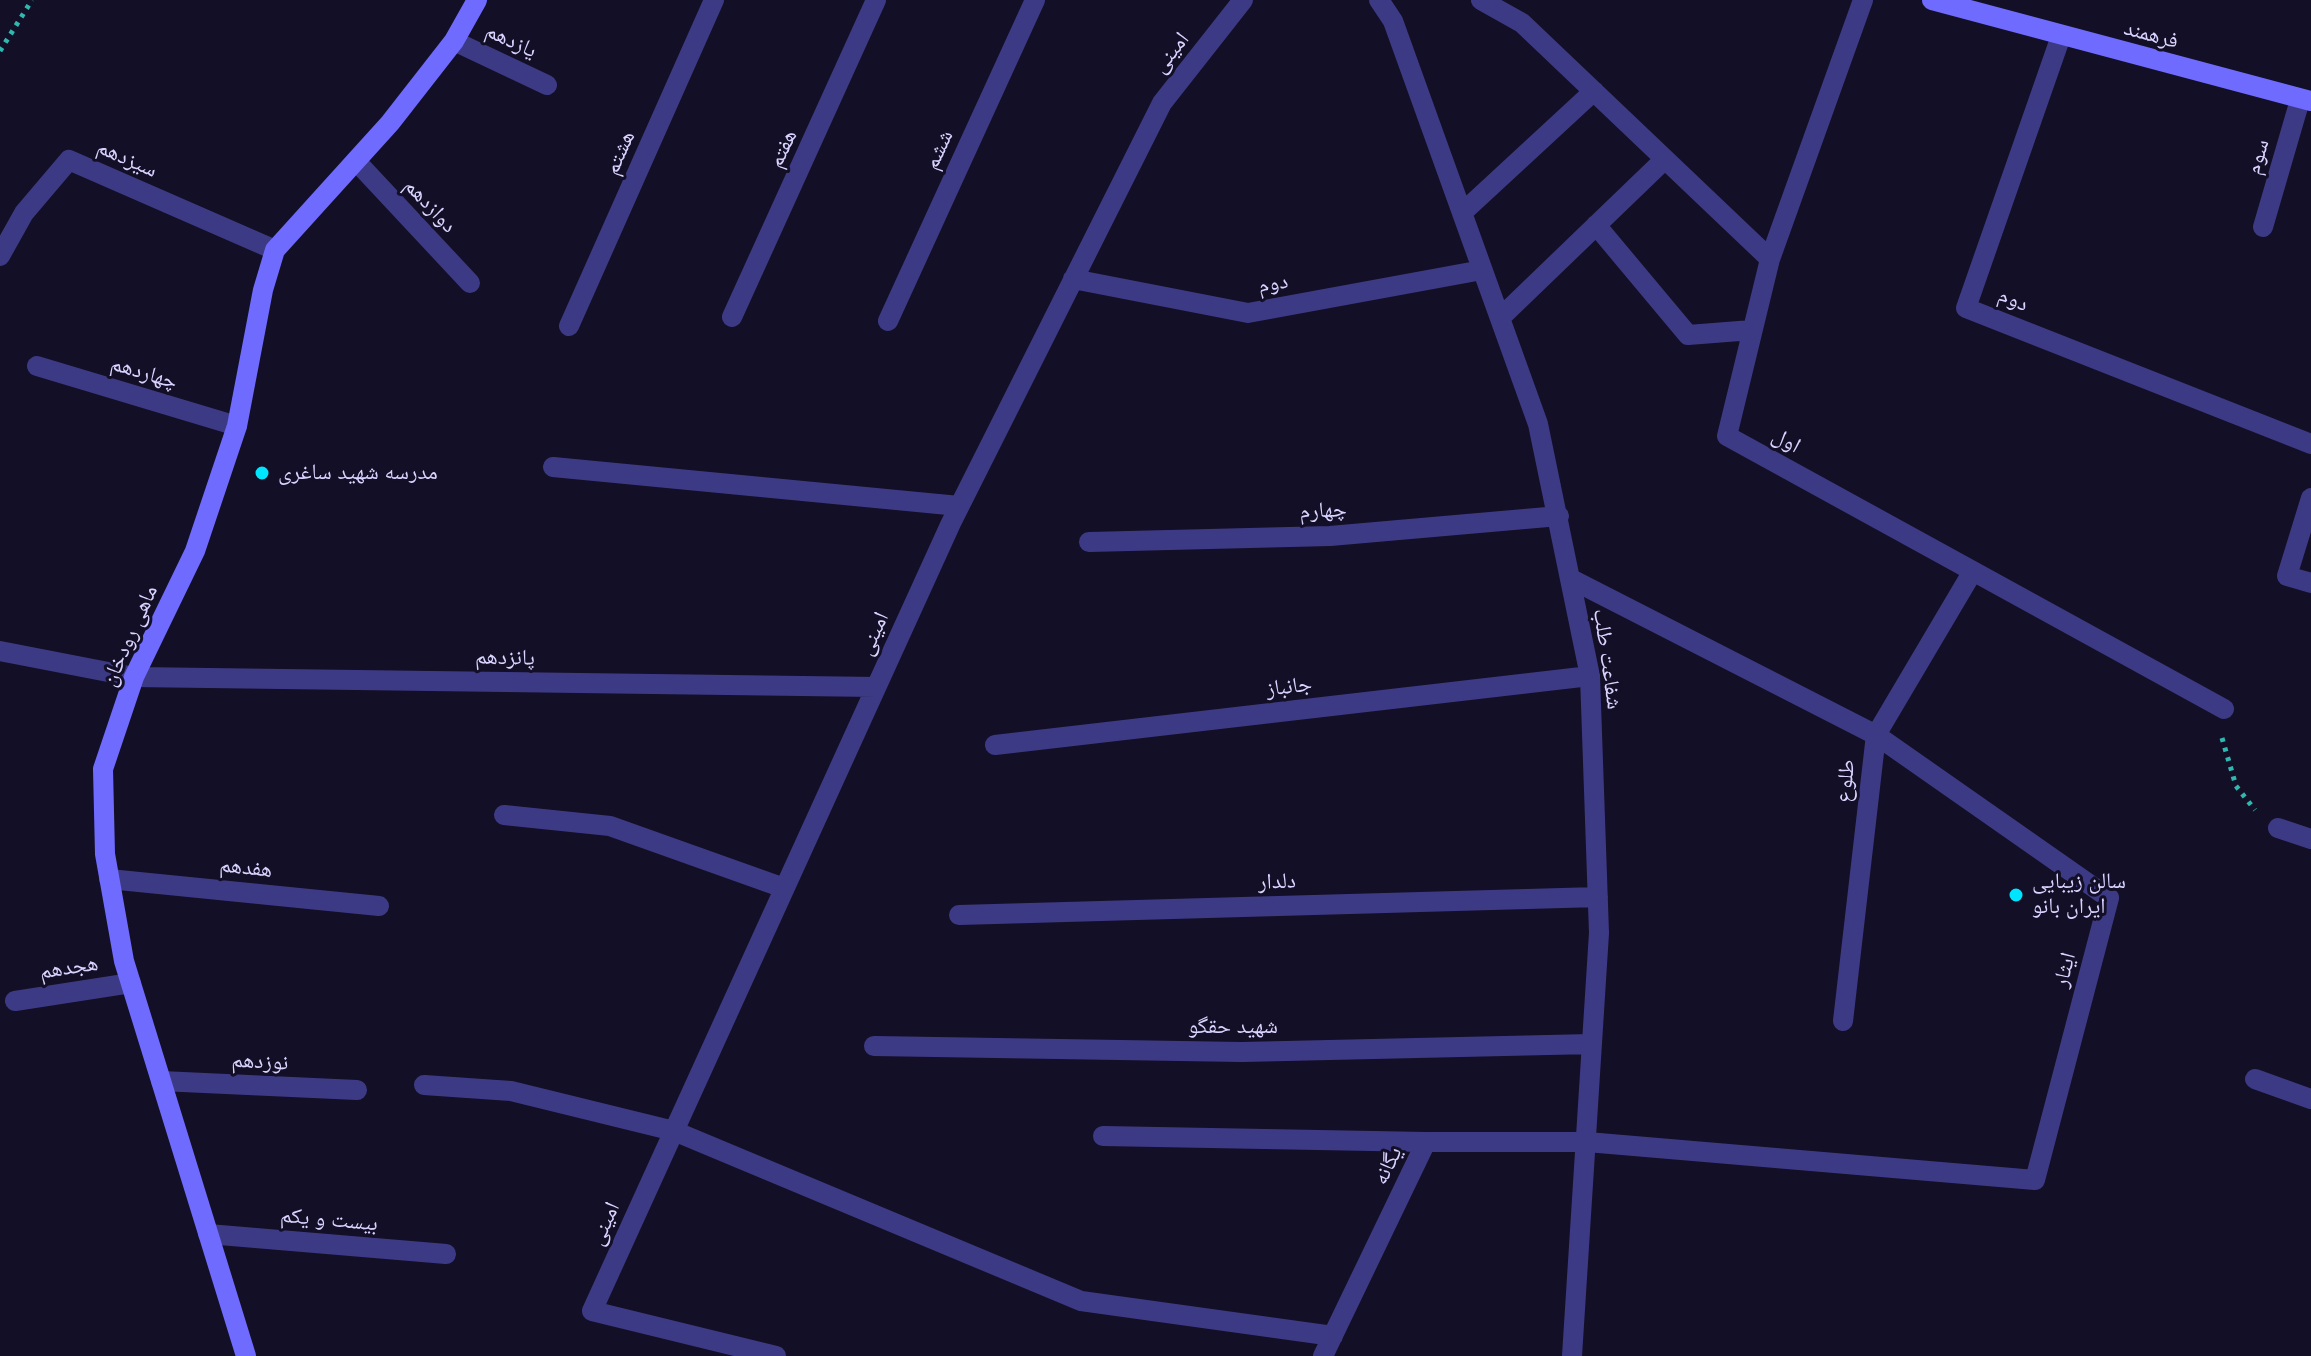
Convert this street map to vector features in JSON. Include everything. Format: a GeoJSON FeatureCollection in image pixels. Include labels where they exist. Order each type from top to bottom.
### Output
{"type":"FeatureCollection","features":[{"type":"Feature","properties":{"kind":"main road","name":"ماهی رودخان"},"geometry":{"type":"LineString","coordinates":[[246,1356],[131,983],[105,854],[103,769],[134,677],[195,551],[237,426],[263,290],[275,250],[356,161],[454,41],[477,0]]}},
{"type":"Feature","properties":{"kind":"main road","name":"فرهمند"},"geometry":{"type":"LineString","coordinates":[[1932,0],[2305,101]]}},
{"type":"Feature","properties":{"kind":"street","name":"هشتم"},"geometry":{"type":"LineString","coordinates":[[569,326],[714,0]]}},
{"type":"Feature","properties":{"kind":"street","name":"هفتم"},"geometry":{"type":"LineString","coordinates":[[732,317],[876,0]]}},
{"type":"Feature","properties":{"kind":"street","name":"ششم"},"geometry":{"type":"LineString","coordinates":[[888,321],[1035,0]]}},
{"type":"Feature","properties":{"kind":"street","name":"امینی"},"geometry":{"type":"LineString","coordinates":[[776,1356],[592,1311],[959,506],[1162,103],[1243,0]]}},
{"type":"Feature","properties":{"kind":"street","name":"شفاعت طلب"},"geometry":{"type":"LineString","coordinates":[[1379,0],[1393,21],[1538,424],[1590,676],[1599,933],[1572,1356]]}},
{"type":"Feature","properties":{"kind":"street"},"geometry":{"type":"LineString","coordinates":[[1481,0],[1522,23],[1770,259]]}},
{"type":"Feature","properties":{"kind":"street","name":"اول"},"geometry":{"type":"LineString","coordinates":[[1863,0],[1770,259],[1727,436],[2224,709]]}},
{"type":"Feature","properties":{"kind":"street","name":"دوم"},"geometry":{"type":"LineString","coordinates":[[2061,36],[1966,308],[2311,444]]}},
{"type":"Feature","properties":{"kind":"street","name":"یازدهم"},"geometry":{"type":"LineString","coordinates":[[454,41],[547,85]]}},
{"type":"Feature","properties":{"kind":"street"},"geometry":{"type":"LineString","coordinates":[[1462,213],[1594,91]]}},
{"type":"Feature","properties":{"kind":"street","name":"سوم"},"geometry":{"type":"LineString","coordinates":[[2263,227],[2305,101]]}},
{"type":"Feature","properties":{"kind":"street"},"geometry":{"type":"LineString","coordinates":[[1500,318],[1665,159]]}},
{"type":"Feature","properties":{"kind":"street","name":"سیزدهم"},"geometry":{"type":"LineString","coordinates":[[0,256],[24,213],[69,160],[275,250]]}},
{"type":"Feature","properties":{"kind":"street","name":"دوازدهم"},"geometry":{"type":"LineString","coordinates":[[356,161],[470,283]]}},
{"type":"Feature","properties":{"kind":"street"},"geometry":{"type":"LineString","coordinates":[[1596,225],[1688,335],[1752,330]]}},
{"type":"Feature","properties":{"kind":"street","name":"دوم"},"geometry":{"type":"LineString","coordinates":[[1073,279],[1248,313],[1482,270]]}},
{"type":"Feature","properties":{"kind":"street","name":"چهاردهم"},"geometry":{"type":"LineString","coordinates":[[37,366],[237,426]]}},
{"type":"Feature","properties":{"kind":"street"},"geometry":{"type":"LineString","coordinates":[[553,467],[959,506]]}},
{"type":"Feature","properties":{"kind":"street"},"geometry":{"type":"LineString","coordinates":[[2311,498],[2287,576],[2311,583]]}},
{"type":"Feature","properties":{"kind":"street","name":"چهارم"},"geometry":{"type":"LineString","coordinates":[[1089,542],[1330,536],[1559,516]]}},
{"type":"Feature","properties":{"kind":"street","name":"طلوع"},"geometry":{"type":"LineString","coordinates":[[1843,1021],[1876,735],[1973,571]]}},
{"type":"Feature","properties":{"kind":"street","name":"ایثار"},"geometry":{"type":"LineString","coordinates":[[1571,579],[1876,735],[2109,898],[2035,1180],[1587,1142]]}},
{"type":"Feature","properties":{"kind":"street","name":"پانزدهم"},"geometry":{"type":"LineString","coordinates":[[0,651],[134,677],[876,687]]}},
{"type":"Feature","properties":{"kind":"street","name":"جانباز"},"geometry":{"type":"LineString","coordinates":[[995,745],[1590,676]]}},
{"type":"Feature","properties":{"kind":"street"},"geometry":{"type":"LineString","coordinates":[[504,815],[610,826],[784,888]]}},
{"type":"Feature","properties":{"kind":"street"},"geometry":{"type":"LineString","coordinates":[[2278,828],[2311,839]]}},
{"type":"Feature","properties":{"kind":"street","name":"هفدهم"},"geometry":{"type":"LineString","coordinates":[[109,879],[379,906]]}},
{"type":"Feature","properties":{"kind":"street","name":"دلدار"},"geometry":{"type":"LineString","coordinates":[[959,915],[1598,897]]}},
{"type":"Feature","properties":{"kind":"street","name":"هجدهم"},"geometry":{"type":"LineString","coordinates":[[15,1001],[131,983]]}},
{"type":"Feature","properties":{"kind":"street","name":"شهید حقگو"},"geometry":{"type":"LineString","coordinates":[[874,1046],[1242,1052],[1592,1044]]}},
{"type":"Feature","properties":{"kind":"street"},"geometry":{"type":"LineString","coordinates":[[2255,1079],[2311,1099]]}},
{"type":"Feature","properties":{"kind":"street","name":"نوزدهم"},"geometry":{"type":"LineString","coordinates":[[161,1081],[357,1090]]}},
{"type":"Feature","properties":{"kind":"street"},"geometry":{"type":"LineString","coordinates":[[424,1085],[511,1091],[674,1131],[1081,1301],[1333,1336]]}},
{"type":"Feature","properties":{"kind":"street"},"geometry":{"type":"LineString","coordinates":[[1103,1136],[1426,1142]]}},
{"type":"Feature","properties":{"kind":"street","name":"یگانه"},"geometry":{"type":"LineString","coordinates":[[1323,1356],[1426,1142],[1587,1142]]}},
{"type":"Feature","properties":{"kind":"street","name":"بیست و یکم"},"geometry":{"type":"LineString","coordinates":[[208,1234],[446,1254]]}},
{"type":"Feature","properties":{"kind":"path"},"geometry":{"type":"LineString","coordinates":[[0,51],[32,0]]}},
{"type":"Feature","properties":{"kind":"path"},"geometry":{"type":"LineString","coordinates":[[2224,709],[2223,749],[2236,786],[2262,817],[2278,828]]}},
{"type":"Feature","properties":{"kind":"place","name":"مدرسه شهید ساغری"},"geometry":{"type":"Point","coordinates":[262,473]}},
{"type":"Feature","properties":{"kind":"place","name":"سالن زیبایی ایران بانو"},"geometry":{"type":"Point","coordinates":[2016,895]}}]}
